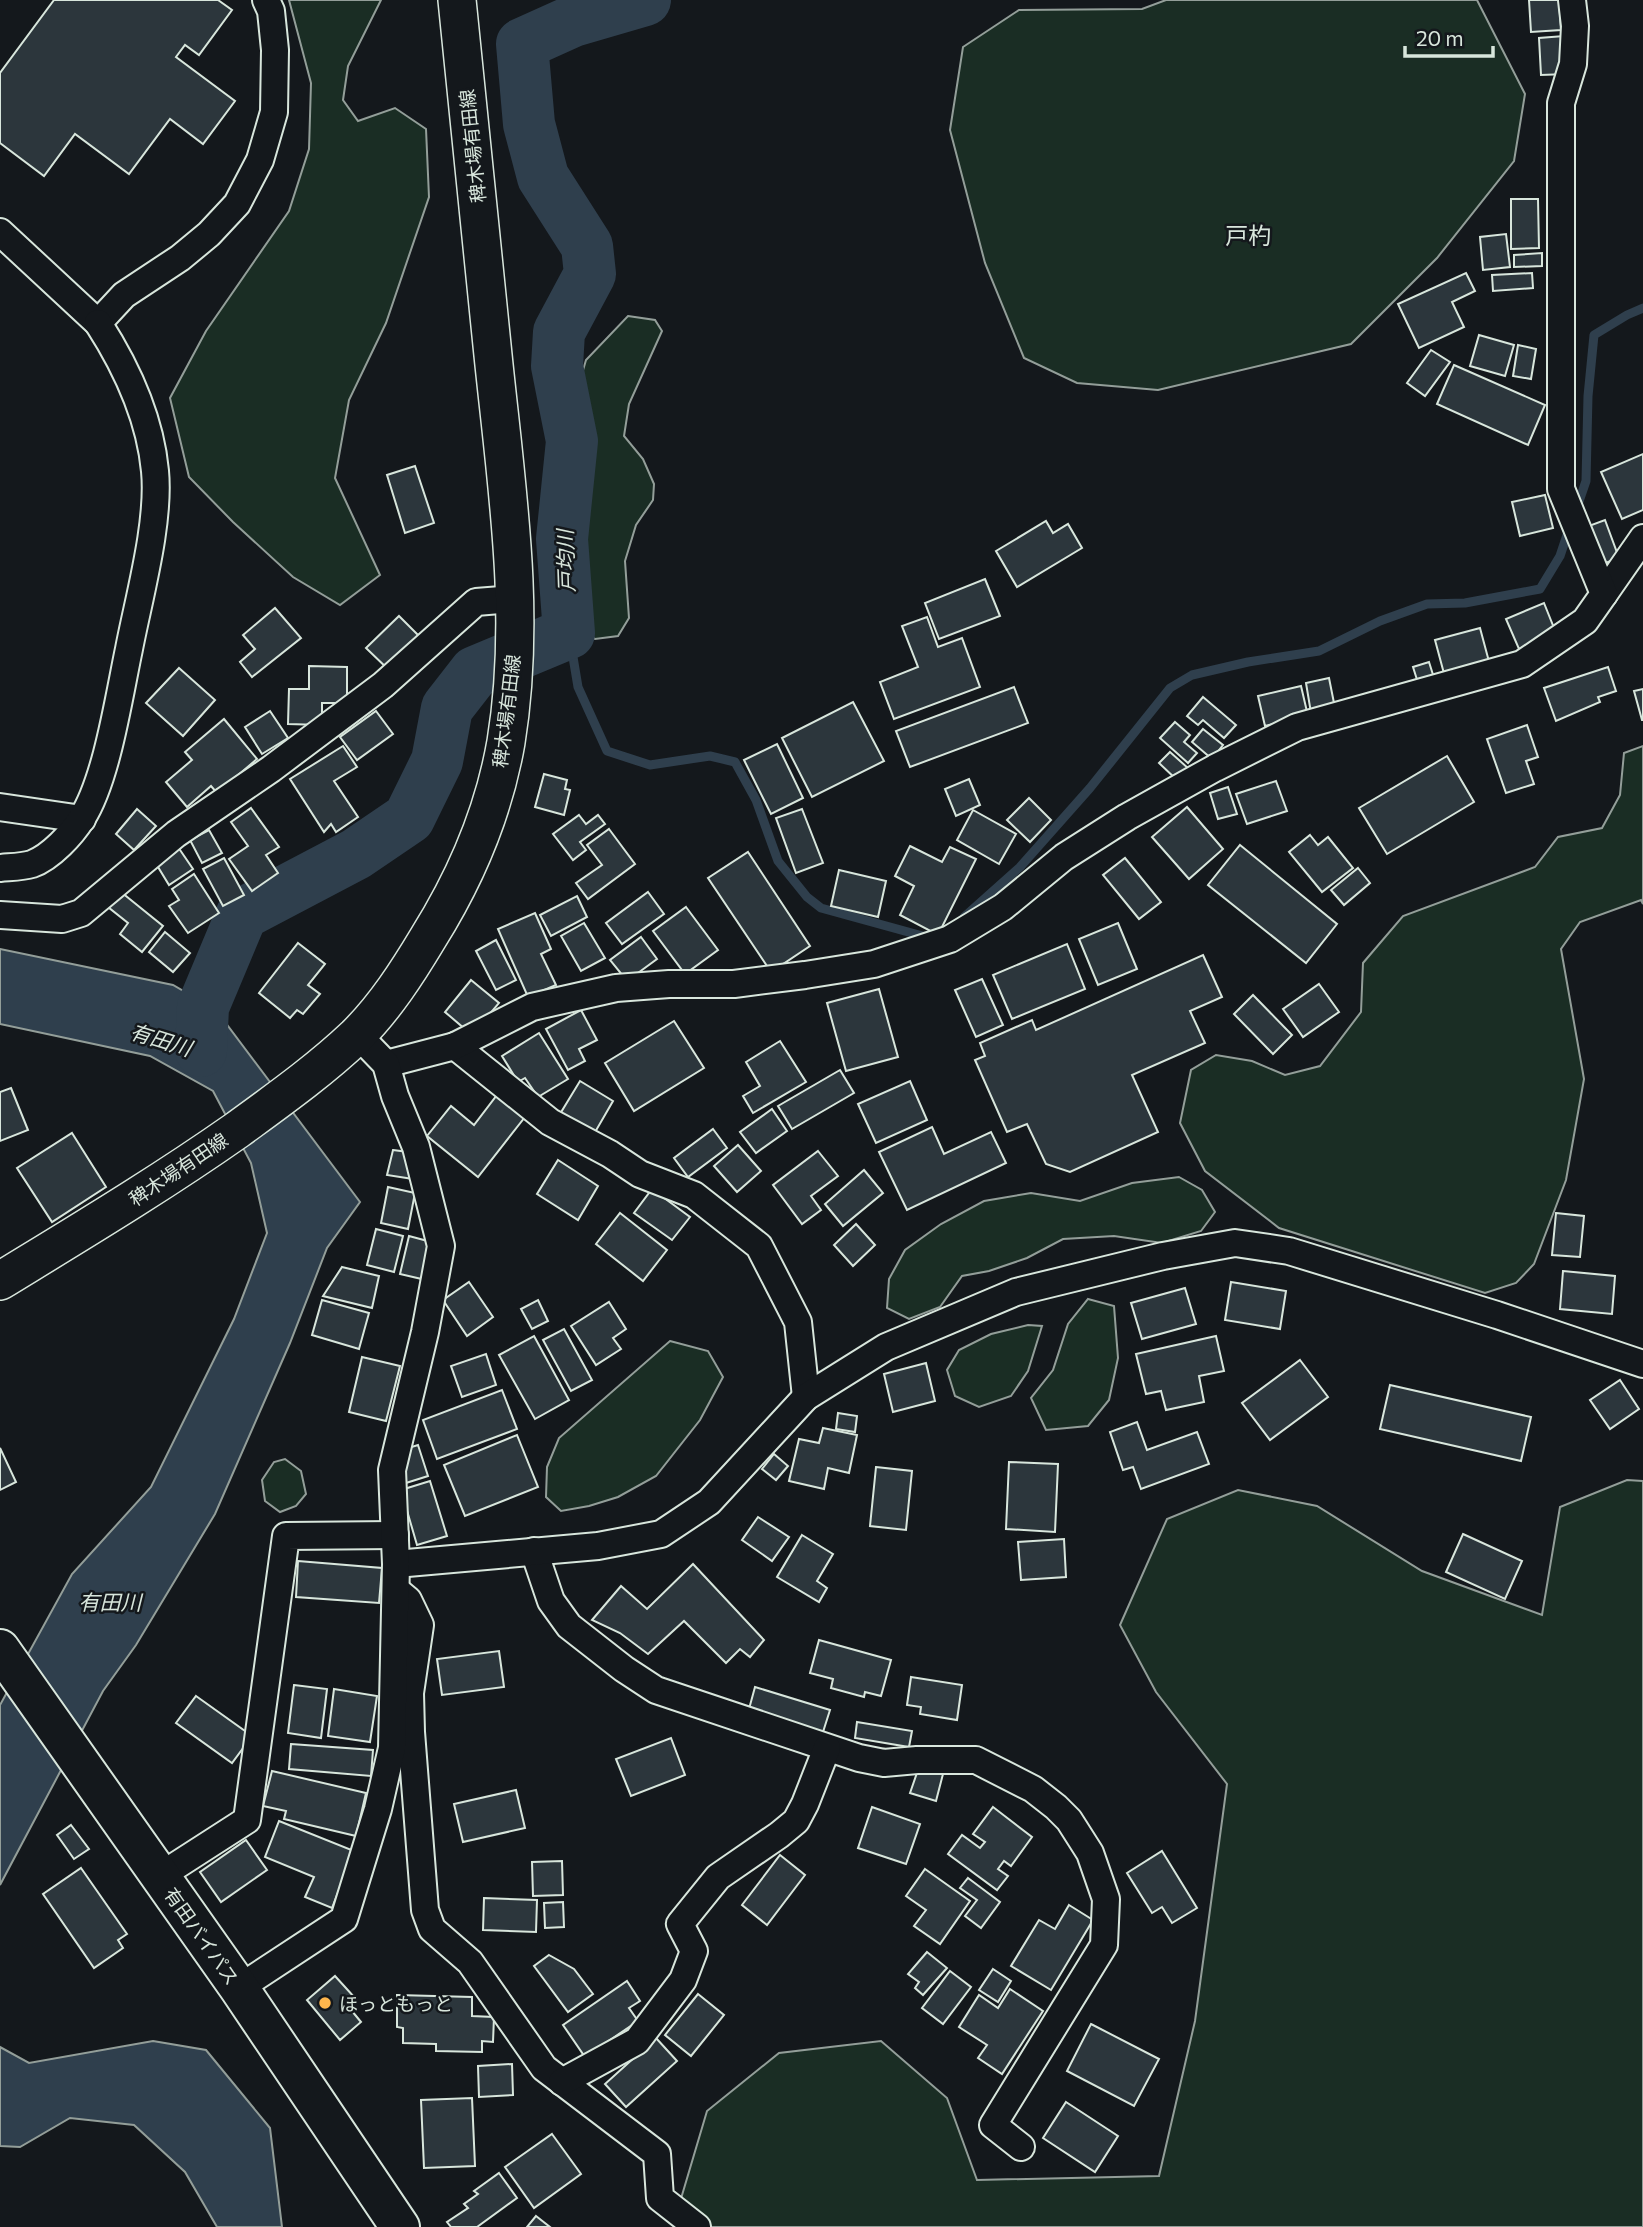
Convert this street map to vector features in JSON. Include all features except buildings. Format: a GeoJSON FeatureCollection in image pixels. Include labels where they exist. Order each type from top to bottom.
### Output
{"type":"FeatureCollection","features":[{"type":"Feature","properties":{"kind":"highway","name":"有田バイパス"},"geometry":{"type":"LineString","coordinates":[[2,1653],[239,1988],[400,2227]]}},
{"type":"Feature","properties":{"kind":"main road","name":"稗木場有田線"},"geometry":{"type":"LineString","coordinates":[[0,1281],[165,1181],[299,1086],[357,1034],[388,999],[421,950],[449,904],[475,848],[492,798],[506,741],[515,610],[503,452],[457,0]]}},
{"type":"Feature","properties":{"kind":"street"},"geometry":{"type":"LineString","coordinates":[[98,323],[124,295],[180,258],[209,234],[237,204],[260,160],[274,112],[275,50],[271,11],[266,0]]}},
{"type":"Feature","properties":{"kind":"street"},"geometry":{"type":"LineString","coordinates":[[1572,0],[1575,26],[1573,64],[1561,103],[1561,489],[1604,594]]}},
{"type":"Feature","properties":{"kind":"street"},"geometry":{"type":"LineString","coordinates":[[0,232],[98,323],[134,386],[155,470],[155,512],[116,709],[92,801],[67,837],[33,864],[0,868]]}},
{"type":"Feature","properties":{"kind":"street"},"geometry":{"type":"LineString","coordinates":[[386,1064],[455,1046],[532,1007],[616,988],[669,984],[734,985],[851,968],[874,964],[950,939],[1003,907],[1064,857],[1117,823],[1215,768],[1297,727],[1522,664],[1585,621],[1643,538]]}},
{"type":"Feature","properties":{"kind":"street"},"geometry":{"type":"LineString","coordinates":[[0,915],[62,919],[81,913],[176,834],[271,769],[383,685],[476,602],[515,610]]}},
{"type":"Feature","properties":{"kind":"street"},"geometry":{"type":"LineString","coordinates":[[0,807],[82,819]]}},
{"type":"Feature","properties":{"kind":"street"},"geometry":{"type":"LineString","coordinates":[[239,1988],[344,1919],[378,1809],[392,1748],[396,1563],[392,1470],[425,1332],[441,1246],[416,1147],[395,1096],[386,1064],[357,1034]]}},
{"type":"Feature","properties":{"kind":"street"},"geometry":{"type":"LineString","coordinates":[[455,1046],[550,1122],[610,1154],[640,1174],[694,1195],[759,1245],[798,1322],[806,1397]]}},
{"type":"Feature","properties":{"kind":"street"},"geometry":{"type":"LineString","coordinates":[[396,1563],[598,1546],[661,1534],[709,1502],[806,1397],[886,1347],[1016,1292],[1163,1256],[1235,1243],[1289,1251],[1497,1315],[1643,1364]]}},
{"type":"Feature","properties":{"kind":"street"},"geometry":{"type":"LineString","coordinates":[[160,1876],[247,1820],[286,1536],[395,1535]]}},
{"type":"Feature","properties":{"kind":"street"},"geometry":{"type":"LineString","coordinates":[[534,1551],[551,1601],[569,1626],[656,1690],[827,1748],[884,1763],[976,1760],[1033,1789],[1069,1821],[1090,1853],[1106,1899],[1104,1945],[993,2125],[1021,2147]]}},
{"type":"Feature","properties":{"kind":"street"},"geometry":{"type":"LineString","coordinates":[[396,1590],[408,1600],[420,1625],[410,1693],[411,1731],[425,1910],[432,1929],[470,1962],[544,2068],[657,2154],[660,2198],[697,2227]]}},
{"type":"Feature","properties":{"kind":"street"},"geometry":{"type":"LineString","coordinates":[[562,2082],[637,2041],[683,1980],[694,1951],[680,1924],[718,1877],[796,1821],[827,1748]]}},
{"type":"Feature","properties":{"kind":"green space"},"geometry":{"type":"Polygon","coordinates":[[[289,0],[381,0],[348,66],[343,100],[358,121],[395,108],[426,129],[429,197],[386,323],[349,400],[335,478],[380,575],[340,605],[293,577],[189,477],[170,398],[206,331],[289,211],[309,149],[311,83],[289,0]]]}},
{"type":"Feature","properties":{"kind":"green space"},"geometry":{"type":"Polygon","coordinates":[[[1166,0],[1477,0],[1525,94],[1514,161],[1437,258],[1351,344],[1158,390],[1077,383],[1024,358],[985,263],[950,130],[963,47],[1019,10],[1142,9],[1166,0]]]}},
{"type":"Feature","properties":{"kind":"green space"},"geometry":{"type":"Polygon","coordinates":[[[628,316],[655,320],[662,331],[629,404],[624,436],[643,459],[654,484],[653,500],[636,525],[625,561],[629,618],[618,636],[595,639],[578,627],[574,601],[588,430],[577,391],[586,360],[628,316]]]}},
{"type":"Feature","properties":{"kind":"green space"},"geometry":{"type":"Polygon","coordinates":[[[1643,746],[1643,904],[1641,900],[1580,922],[1561,949],[1584,1079],[1566,1180],[1534,1264],[1516,1283],[1485,1293],[1279,1228],[1205,1171],[1180,1123],[1191,1070],[1216,1055],[1252,1061],[1285,1075],[1320,1066],[1361,1012],[1363,963],[1403,916],[1535,867],[1558,837],[1602,828],[1620,795],[1624,753],[1643,746]]]}},
{"type":"Feature","properties":{"kind":"green space"},"geometry":{"type":"Polygon","coordinates":[[[1179,1177],[1202,1190],[1215,1212],[1201,1231],[1162,1243],[1114,1236],[1063,1239],[1027,1258],[989,1271],[962,1276],[940,1307],[909,1319],[887,1308],[889,1279],[905,1250],[941,1224],[984,1201],[1031,1193],[1080,1201],[1132,1183],[1179,1177]]]}},
{"type":"Feature","properties":{"kind":"green space"},"geometry":{"type":"Polygon","coordinates":[[[1088,1299],[1114,1306],[1118,1358],[1109,1400],[1088,1426],[1046,1430],[1031,1398],[1053,1370],[1068,1324],[1088,1299]]]}},
{"type":"Feature","properties":{"kind":"green space"},"geometry":{"type":"Polygon","coordinates":[[[1028,1325],[1042,1326],[1028,1371],[1011,1396],[979,1407],[955,1396],[947,1370],[959,1350],[991,1334],[1028,1325]]]}},
{"type":"Feature","properties":{"kind":"green space"},"geometry":{"type":"Polygon","coordinates":[[[670,1341],[708,1351],[723,1377],[700,1420],[656,1476],[618,1497],[561,1511],[546,1497],[547,1467],[559,1438],[670,1341]]]}},
{"type":"Feature","properties":{"kind":"green space"},"geometry":{"type":"Polygon","coordinates":[[[285,1459],[301,1471],[306,1494],[296,1506],[280,1512],[265,1501],[262,1480],[274,1462],[285,1459]]]}},
{"type":"Feature","properties":{"kind":"green space"},"geometry":{"type":"Polygon","coordinates":[[[1627,1480],[1643,1481],[1643,2227],[687,2227],[680,2202],[707,2111],[779,2053],[881,2041],[947,2098],[977,2180],[1159,2176],[1195,2021],[1227,1784],[1156,1692],[1120,1625],[1167,1519],[1238,1490],[1317,1506],[1422,1571],[1542,1615],[1560,1507],[1627,1480]]]}},
{"type":"Feature","properties":{"kind":"water","name":"有田川"},"geometry":{"type":"Polygon","coordinates":[[[0,949],[173,985],[216,1010],[360,1202],[327,1248],[290,1343],[215,1514],[136,1645],[103,1691],[0,1885],[0,1705],[72,1574],[151,1487],[234,1319],[267,1233],[251,1163],[213,1091],[150,1056],[0,1024],[0,949]]]}},
{"type":"Feature","properties":{"kind":"water"},"geometry":{"type":"Polygon","coordinates":[[[153,2041],[206,2050],[270,2128],[282,2227],[217,2227],[185,2172],[134,2125],[70,2118],[20,2147],[0,2146],[0,2047],[29,2063],[153,2041]]]}},
{"type":"Feature","properties":{"kind":"waterway","name":"戸均川"},"geometry":{"type":"LineString","coordinates":[[201,1051],[203,1007],[242,914],[356,854],[409,818],[437,761],[447,708],[475,672],[569,633],[562,539],[572,441],[557,366],[559,332],[590,274],[587,246],[543,177],[529,124],[522,44],[573,21],[645,0]]}},
{"type":"Feature","properties":{"kind":"waterway"},"geometry":{"type":"LineString","coordinates":[[1576,510],[1586,481],[1588,396],[1594,335],[1643,308]]}},
{"type":"Feature","properties":{"kind":"waterway"},"geometry":{"type":"LineString","coordinates":[[964,917],[1020,867],[1090,788],[1170,688],[1192,675],[1248,662],[1319,651],[1380,621],[1427,604],[1465,603],[1540,589],[1560,556],[1570,526]]}},
{"type":"Feature","properties":{"kind":"waterway"},"geometry":{"type":"LineString","coordinates":[[569,633],[578,687],[607,751],[650,765],[710,756],[735,762],[756,800],[778,861],[807,897],[821,908],[930,938]]}},
{"type":"Feature","properties":{"kind":"place","name":"ほっともっと"},"geometry":{"type":"Point","coordinates":[325,2003]}},
{"type":"Feature","properties":{"kind":"district","name":"戸杓"},"geometry":{"type":"Point","coordinates":[1248,235]}}]}
